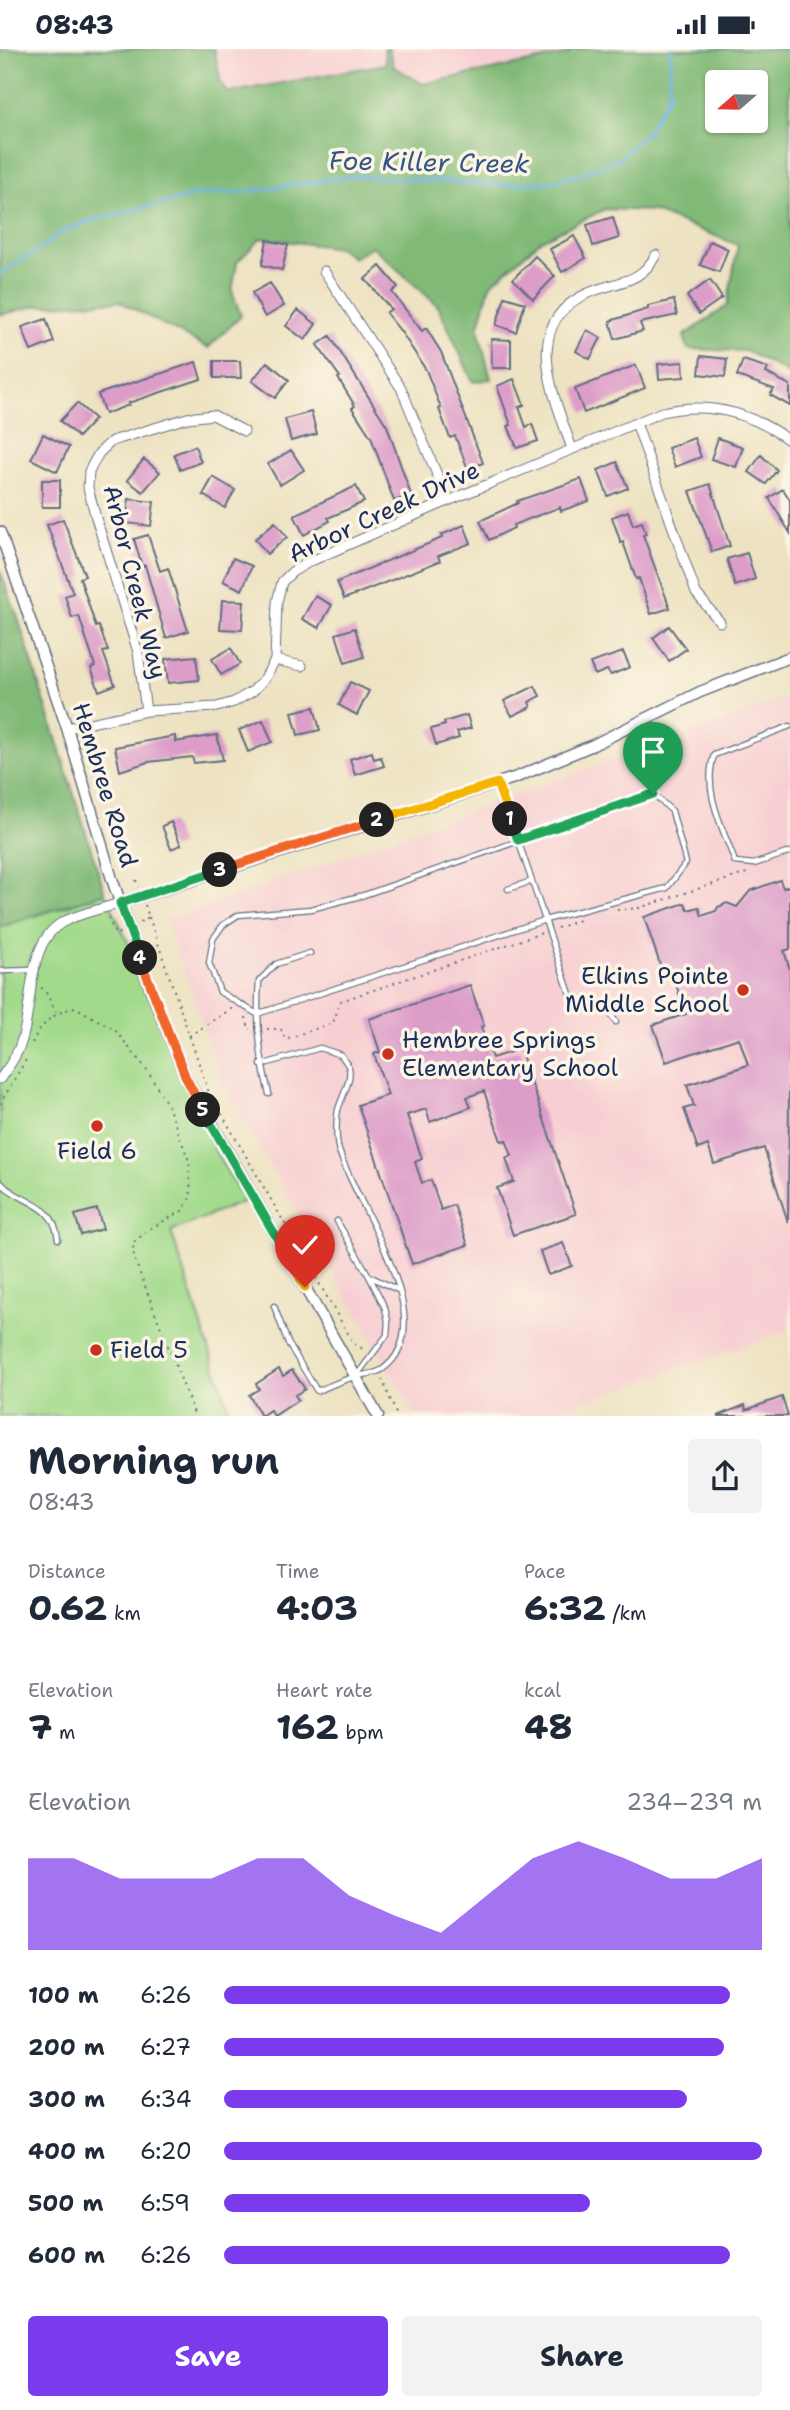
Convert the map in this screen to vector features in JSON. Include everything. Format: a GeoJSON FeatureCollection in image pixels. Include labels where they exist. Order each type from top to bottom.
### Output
{"type":"FeatureCollection","features":[{"type":"Feature","properties":{"kind":"street"},"geometry":{"type":"LineString","coordinates":[[572,449],[550,381],[546,357],[549,335],[560,315],[577,299],[595,290],[636,278],[647,270],[656,255]]}},
{"type":"Feature","properties":{"kind":"street"},"geometry":{"type":"LineString","coordinates":[[324,271],[401,388],[448,501]]}},
{"type":"Feature","properties":{"kind":"street","name":"Arbor Creek Drive"},"geometry":{"type":"LineString","coordinates":[[275,660],[277,602],[282,582],[292,572],[448,501],[662,412],[683,407],[709,407],[740,414],[770,426],[790,441]]}},
{"type":"Feature","properties":{"kind":"street","name":"Arbor Creek Way"},"geometry":{"type":"LineString","coordinates":[[146,711],[138,652],[96,518],[88,488],[89,471],[99,453],[112,441],[187,418],[213,415],[244,431]]}},
{"type":"Feature","properties":{"kind":"street"},"geometry":{"type":"LineString","coordinates":[[636,423],[696,593],[720,622]]}},
{"type":"Feature","properties":{"kind":"street","name":"Hembree Road"},"geometry":{"type":"LineString","coordinates":[[0,532],[67,728],[120,903],[186,1078],[378,1416]]}},
{"type":"Feature","properties":{"kind":"street"},"geometry":{"type":"LineString","coordinates":[[0,1079],[19,1050],[34,970],[43,942],[52,930],[65,921],[497,783],[593,745],[700,692],[790,657]]}},
{"type":"Feature","properties":{"kind":"street"},"geometry":{"type":"LineString","coordinates":[[67,728],[146,711],[217,707],[234,702],[253,691],[265,678],[275,660],[302,667]]}},
{"type":"Feature","properties":{"kind":"lane"},"geometry":{"type":"LineString","coordinates":[[790,727],[714,755],[709,768],[712,799],[735,862],[754,864],[790,852]]}},
{"type":"Feature","properties":{"kind":"lane"},"geometry":{"type":"LineString","coordinates":[[497,783],[573,1003],[604,1005],[616,1022]]}},
{"type":"Feature","properties":{"kind":"lane"},"geometry":{"type":"LineString","coordinates":[[653,794],[671,811],[687,863],[667,888],[545,920],[257,1014],[220,992],[209,963],[213,939],[223,925],[238,915],[311,909],[364,895],[518,840],[653,794]]}},
{"type":"Feature","properties":{"kind":"lane"},"geometry":{"type":"LineString","coordinates":[[508,889],[532,881]]}},
{"type":"Feature","properties":{"kind":"lane"},"geometry":{"type":"LineString","coordinates":[[269,1094],[261,1065],[258,1029],[260,981],[276,964],[310,953]]}},
{"type":"Feature","properties":{"kind":"lane"},"geometry":{"type":"LineString","coordinates":[[0,971],[34,970]]}},
{"type":"Feature","properties":{"kind":"lane"},"geometry":{"type":"LineString","coordinates":[[261,1065],[320,1048],[341,1055],[349,1068],[348,1080],[337,1113],[337,1144],[349,1179],[377,1232],[399,1291],[405,1316],[405,1333],[397,1355],[378,1372],[357,1376],[317,1391],[288,1343],[274,1306]]}},
{"type":"Feature","properties":{"kind":"lane"},"geometry":{"type":"LineString","coordinates":[[0,1182],[9,1192],[34,1203],[48,1214],[57,1225],[58,1239]]}},
{"type":"Feature","properties":{"kind":"lane"},"geometry":{"type":"LineString","coordinates":[[337,1221],[369,1276],[385,1308],[388,1321],[387,1335],[357,1376]]}},
{"type":"Feature","properties":{"kind":"lane"},"geometry":{"type":"LineString","coordinates":[[369,1276],[399,1291]]}},
{"type":"Feature","properties":{"kind":"path"},"geometry":{"type":"LineString","coordinates":[[607,911],[639,908],[751,872]]}},
{"type":"Feature","properties":{"kind":"path"},"geometry":{"type":"LineString","coordinates":[[149,917],[208,1090],[354,1345],[363,1347],[369,1357]]}},
{"type":"Feature","properties":{"kind":"path"},"geometry":{"type":"LineString","coordinates":[[246,1015],[249,1029],[281,1030],[285,1039],[333,1023],[341,1001],[584,919]]}},
{"type":"Feature","properties":{"kind":"path"},"geometry":{"type":"LineString","coordinates":[[32,986],[44,989],[56,1013]]}},
{"type":"Feature","properties":{"kind":"path"},"geometry":{"type":"LineString","coordinates":[[33,1041],[40,1028],[56,1013],[75,1007],[115,1030],[147,1070],[168,1105],[189,1161],[191,1197],[182,1211],[151,1228],[133,1243],[134,1258],[195,1416]]}},
{"type":"Feature","properties":{"kind":"path"},"geometry":{"type":"LineString","coordinates":[[188,1036],[231,1009],[238,1012]]}},
{"type":"Feature","properties":{"kind":"path"},"geometry":{"type":"LineString","coordinates":[[0,1104],[28,1054]]}},
{"type":"Feature","properties":{"kind":"path"},"geometry":{"type":"LineString","coordinates":[[378,1372],[397,1416]]}},
{"type":"Feature","properties":{"kind":"shaded area"},"geometry":{"type":"Polygon","coordinates":[[[196,49],[592,49],[597,73],[211,118],[196,49]]]}},
{"type":"Feature","properties":{"kind":"shaded area"},"geometry":{"type":"Polygon","coordinates":[[[790,696],[790,1330],[542,1416],[416,1416],[224,1087],[166,920],[790,696]]]}},
{"type":"Feature","properties":{"kind":"green space"},"geometry":{"type":"Polygon","coordinates":[[[0,49],[214,49],[221,83],[227,93],[386,64],[384,49],[389,49],[393,66],[423,84],[569,54],[568,49],[790,49],[790,374],[746,351],[688,349],[684,336],[727,306],[738,245],[652,211],[605,209],[541,240],[490,285],[478,329],[491,379],[473,382],[438,306],[372,246],[353,258],[340,248],[261,238],[237,262],[232,291],[241,316],[208,348],[119,301],[35,306],[0,315],[0,215],[3,213],[0,204],[0,49]]]}},
{"type":"Feature","properties":{"kind":"green space"},"geometry":{"type":"Polygon","coordinates":[[[0,571],[18,618],[105,893],[0,927],[0,571]]]}},
{"type":"Feature","properties":{"kind":"green space"},"geometry":{"type":"Polygon","coordinates":[[[105,893],[178,1050],[215,1151],[245,1201],[171,1231],[231,1416],[0,1416],[0,927],[105,893]]]}},
{"type":"Feature","properties":{"kind":"building"},"geometry":{"type":"Polygon","coordinates":[[[613,217],[619,238],[593,246],[587,225],[613,217]]]}},
{"type":"Feature","properties":{"kind":"building"},"geometry":{"type":"Polygon","coordinates":[[[574,236],[586,258],[562,272],[550,249],[574,236]]]}},
{"type":"Feature","properties":{"kind":"building"},"geometry":{"type":"Polygon","coordinates":[[[267,240],[288,245],[282,270],[262,265],[267,240]]]}},
{"type":"Feature","properties":{"kind":"building"},"geometry":{"type":"Polygon","coordinates":[[[710,241],[728,249],[719,272],[700,265],[710,241]]]}},
{"type":"Feature","properties":{"kind":"building"},"geometry":{"type":"Polygon","coordinates":[[[535,256],[555,276],[533,299],[513,279],[535,256]]]}},
{"type":"Feature","properties":{"kind":"building"},"geometry":{"type":"Polygon","coordinates":[[[380,266],[398,287],[392,292],[422,331],[426,328],[441,352],[483,463],[468,469],[455,436],[450,438],[426,370],[386,313],[391,309],[365,279],[380,266]]]}},
{"type":"Feature","properties":{"kind":"building"},"geometry":{"type":"Polygon","coordinates":[[[710,280],[722,298],[699,314],[687,296],[710,280]]]}},
{"type":"Feature","properties":{"kind":"building"},"geometry":{"type":"Polygon","coordinates":[[[270,283],[284,306],[265,317],[252,293],[270,283]]]}},
{"type":"Feature","properties":{"kind":"building"},"geometry":{"type":"Polygon","coordinates":[[[505,297],[525,303],[516,332],[496,325],[505,297]]]}},
{"type":"Feature","properties":{"kind":"building"},"geometry":{"type":"Polygon","coordinates":[[[674,300],[677,315],[640,323],[643,331],[615,339],[610,321],[648,309],[648,306],[674,300]]]}},
{"type":"Feature","properties":{"kind":"building"},"geometry":{"type":"Polygon","coordinates":[[[298,310],[316,324],[305,340],[286,326],[298,310]]]}},
{"type":"Feature","properties":{"kind":"building"},"geometry":{"type":"Polygon","coordinates":[[[46,319],[54,342],[31,351],[22,327],[46,319]]]}},
{"type":"Feature","properties":{"kind":"building"},"geometry":{"type":"Polygon","coordinates":[[[587,330],[601,338],[590,359],[576,351],[587,330]]]}},
{"type":"Feature","properties":{"kind":"building"},"geometry":{"type":"Polygon","coordinates":[[[330,336],[387,426],[411,495],[394,501],[371,437],[352,408],[355,406],[338,378],[340,377],[317,345],[330,336]]]}},
{"type":"Feature","properties":{"kind":"building"},"geometry":{"type":"Polygon","coordinates":[[[491,339],[511,340],[511,368],[492,368],[491,339]]]}},
{"type":"Feature","properties":{"kind":"building"},"geometry":{"type":"Polygon","coordinates":[[[701,356],[727,359],[725,377],[699,374],[701,356]]]}},
{"type":"Feature","properties":{"kind":"building"},"geometry":{"type":"Polygon","coordinates":[[[743,360],[768,368],[766,373],[790,385],[790,406],[770,395],[774,389],[737,376],[743,360]]]}},
{"type":"Feature","properties":{"kind":"building"},"geometry":{"type":"Polygon","coordinates":[[[214,361],[240,361],[241,378],[214,378],[214,361]]]}},
{"type":"Feature","properties":{"kind":"building"},"geometry":{"type":"Polygon","coordinates":[[[196,362],[201,379],[128,403],[129,405],[105,414],[98,394],[196,362]]]}},
{"type":"Feature","properties":{"kind":"building"},"geometry":{"type":"Polygon","coordinates":[[[267,362],[289,380],[275,398],[252,381],[267,362]]]}},
{"type":"Feature","properties":{"kind":"building"},"geometry":{"type":"Polygon","coordinates":[[[683,362],[684,377],[659,379],[658,364],[683,362]]]}},
{"type":"Feature","properties":{"kind":"building"},"geometry":{"type":"Polygon","coordinates":[[[636,365],[645,388],[584,413],[575,389],[636,365]]]}},
{"type":"Feature","properties":{"kind":"building"},"geometry":{"type":"Polygon","coordinates":[[[514,379],[524,405],[519,407],[526,427],[532,424],[538,441],[517,448],[497,386],[514,379]]]}},
{"type":"Feature","properties":{"kind":"building"},"geometry":{"type":"Polygon","coordinates":[[[77,403],[95,419],[78,437],[60,421],[77,403]]]}},
{"type":"Feature","properties":{"kind":"building"},"geometry":{"type":"Polygon","coordinates":[[[311,412],[317,434],[291,441],[285,419],[311,412]]]}},
{"type":"Feature","properties":{"kind":"building"},"geometry":{"type":"Polygon","coordinates":[[[43,434],[69,447],[57,472],[31,459],[43,434]]]}},
{"type":"Feature","properties":{"kind":"building"},"geometry":{"type":"Polygon","coordinates":[[[694,438],[701,457],[675,467],[668,448],[694,438]]]}},
{"type":"Feature","properties":{"kind":"building"},"geometry":{"type":"Polygon","coordinates":[[[718,438],[743,447],[736,467],[711,459],[718,438]]]}},
{"type":"Feature","properties":{"kind":"building"},"geometry":{"type":"Polygon","coordinates":[[[195,446],[201,462],[180,470],[174,454],[195,446]]]}},
{"type":"Feature","properties":{"kind":"building"},"geometry":{"type":"Polygon","coordinates":[[[291,450],[304,470],[280,485],[268,464],[291,450]]]}},
{"type":"Feature","properties":{"kind":"building"},"geometry":{"type":"Polygon","coordinates":[[[761,455],[777,470],[766,484],[749,472],[761,455]]]}},
{"type":"Feature","properties":{"kind":"building"},"geometry":{"type":"Polygon","coordinates":[[[144,459],[160,472],[143,492],[127,480],[144,459]]]}},
{"type":"Feature","properties":{"kind":"building"},"geometry":{"type":"Polygon","coordinates":[[[617,462],[628,488],[608,496],[598,470],[617,462]]]}},
{"type":"Feature","properties":{"kind":"building"},"geometry":{"type":"Polygon","coordinates":[[[213,477],[235,490],[225,508],[203,495],[213,477]]]}},
{"type":"Feature","properties":{"kind":"building"},"geometry":{"type":"Polygon","coordinates":[[[581,479],[589,501],[561,511],[560,507],[513,525],[514,528],[489,540],[480,521],[518,503],[517,501],[581,479]]]}},
{"type":"Feature","properties":{"kind":"building"},"geometry":{"type":"Polygon","coordinates":[[[42,480],[60,480],[60,507],[42,507],[42,480]]]}},
{"type":"Feature","properties":{"kind":"building"},"geometry":{"type":"Polygon","coordinates":[[[710,484],[730,546],[712,552],[690,491],[710,484]]]}},
{"type":"Feature","properties":{"kind":"building"},"geometry":{"type":"Polygon","coordinates":[[[356,486],[364,502],[328,518],[330,521],[304,535],[294,515],[356,486]]]}},
{"type":"Feature","properties":{"kind":"building"},"geometry":{"type":"Polygon","coordinates":[[[783,489],[790,500],[790,533],[769,498],[783,489]]]}},
{"type":"Feature","properties":{"kind":"building"},"geometry":{"type":"Polygon","coordinates":[[[129,499],[154,502],[151,526],[126,523],[129,499]]]}},
{"type":"Feature","properties":{"kind":"building"},"geometry":{"type":"Polygon","coordinates":[[[628,511],[633,525],[642,522],[646,534],[643,535],[670,608],[651,614],[639,578],[636,579],[612,517],[628,511]]]}},
{"type":"Feature","properties":{"kind":"building"},"geometry":{"type":"Polygon","coordinates":[[[63,519],[85,576],[80,578],[96,627],[99,626],[108,651],[103,652],[115,685],[99,691],[91,668],[95,666],[79,616],[72,618],[65,596],[73,593],[47,525],[63,519]]]}},
{"type":"Feature","properties":{"kind":"building"},"geometry":{"type":"Polygon","coordinates":[[[275,522],[287,537],[267,554],[255,539],[275,522]]]}},
{"type":"Feature","properties":{"kind":"building"},"geometry":{"type":"Polygon","coordinates":[[[464,525],[471,543],[438,556],[440,561],[344,599],[337,582],[442,538],[441,535],[464,525]]]}},
{"type":"Feature","properties":{"kind":"building"},"geometry":{"type":"Polygon","coordinates":[[[148,535],[160,571],[168,568],[188,631],[166,638],[145,565],[142,566],[134,539],[148,535]]]}},
{"type":"Feature","properties":{"kind":"building"},"geometry":{"type":"Polygon","coordinates":[[[747,553],[755,579],[735,586],[727,559],[747,553]]]}},
{"type":"Feature","properties":{"kind":"building"},"geometry":{"type":"Polygon","coordinates":[[[233,558],[252,566],[242,590],[223,581],[233,558]]]}},
{"type":"Feature","properties":{"kind":"building"},"geometry":{"type":"Polygon","coordinates":[[[315,596],[332,605],[319,628],[302,619],[315,596]]]}},
{"type":"Feature","properties":{"kind":"building"},"geometry":{"type":"Polygon","coordinates":[[[222,600],[244,601],[242,630],[220,629],[222,600]]]}},
{"type":"Feature","properties":{"kind":"building"},"geometry":{"type":"Polygon","coordinates":[[[669,626],[686,649],[669,661],[653,638],[669,626]]]}},
{"type":"Feature","properties":{"kind":"building"},"geometry":{"type":"Polygon","coordinates":[[[355,628],[364,657],[345,663],[336,634],[355,628]]]}},
{"type":"Feature","properties":{"kind":"building"},"geometry":{"type":"Polygon","coordinates":[[[231,648],[240,664],[221,675],[212,659],[231,648]]]}},
{"type":"Feature","properties":{"kind":"building"},"geometry":{"type":"Polygon","coordinates":[[[623,652],[630,667],[611,675],[607,670],[595,675],[590,663],[623,652]]]}},
{"type":"Feature","properties":{"kind":"building"},"geometry":{"type":"Polygon","coordinates":[[[196,656],[199,680],[168,683],[165,659],[196,656]]]}},
{"type":"Feature","properties":{"kind":"building"},"geometry":{"type":"Polygon","coordinates":[[[350,682],[369,691],[357,715],[339,705],[350,682]]]}},
{"type":"Feature","properties":{"kind":"building"},"geometry":{"type":"Polygon","coordinates":[[[535,686],[540,696],[529,702],[531,707],[512,716],[504,701],[535,686]]]}},
{"type":"Feature","properties":{"kind":"building"},"geometry":{"type":"Polygon","coordinates":[[[314,707],[320,730],[298,735],[292,712],[314,707]]]}},
{"type":"Feature","properties":{"kind":"building"},"geometry":{"type":"Polygon","coordinates":[[[467,715],[471,728],[457,732],[459,738],[436,745],[431,729],[467,715]]]}},
{"type":"Feature","properties":{"kind":"building"},"geometry":{"type":"Polygon","coordinates":[[[263,720],[272,742],[248,752],[239,730],[263,720]]]}},
{"type":"Feature","properties":{"kind":"building"},"geometry":{"type":"Polygon","coordinates":[[[217,735],[223,760],[194,763],[192,757],[148,762],[120,771],[115,747],[175,736],[175,742],[217,735]]]}},
{"type":"Feature","properties":{"kind":"building"},"geometry":{"type":"Polygon","coordinates":[[[372,752],[374,759],[381,757],[384,766],[355,775],[350,759],[372,752]]]}},
{"type":"Feature","properties":{"kind":"building"},"geometry":{"type":"Polygon","coordinates":[[[171,822],[181,845],[171,849],[162,826],[171,822]]]}},
{"type":"Feature","properties":{"kind":"building"},"geometry":{"type":"Polygon","coordinates":[[[780,880],[783,888],[790,886],[790,949],[784,951],[790,970],[788,1222],[764,1148],[714,1164],[708,1145],[698,1149],[684,1109],[694,1106],[687,1085],[748,1065],[739,1038],[666,1062],[653,1025],[686,1014],[671,970],[663,973],[644,917],[685,903],[688,910],[699,907],[702,916],[727,903],[737,907],[750,891],[780,880]]]}},
{"type":"Feature","properties":{"kind":"building"},"geometry":{"type":"Polygon","coordinates":[[[470,985],[492,1058],[520,1049],[576,1214],[513,1235],[497,1188],[514,1182],[506,1158],[512,1156],[506,1140],[501,1141],[484,1091],[467,1097],[471,1107],[430,1122],[426,1109],[407,1115],[422,1159],[415,1162],[422,1183],[431,1180],[441,1210],[454,1205],[468,1245],[412,1264],[358,1105],[388,1095],[374,1054],[380,1052],[369,1019],[470,985]]]}},
{"type":"Feature","properties":{"kind":"building"},"geometry":{"type":"Polygon","coordinates":[[[97,1209],[103,1229],[81,1235],[75,1215],[97,1209]]]}},
{"type":"Feature","properties":{"kind":"building"},"geometry":{"type":"Polygon","coordinates":[[[563,1243],[572,1266],[548,1275],[540,1251],[563,1243]]]}},
{"type":"Feature","properties":{"kind":"building"},"geometry":{"type":"Polygon","coordinates":[[[279,1369],[283,1376],[292,1370],[305,1389],[295,1395],[298,1400],[274,1416],[270,1410],[261,1416],[249,1395],[259,1389],[256,1384],[279,1369]]]}},
{"type":"Feature","properties":{"kind":"building"},"geometry":{"type":"Polygon","coordinates":[[[782,1397],[788,1416],[718,1416],[745,1405],[746,1410],[782,1397]]]}},
{"type":"Feature","properties":{"kind":"waterway","name":"Foe Killer Creek"},"geometry":{"type":"LineString","coordinates":[[0,273],[39,250],[59,233],[96,219],[201,194],[243,192],[355,176],[499,185],[549,182],[587,172],[620,158],[647,132],[669,95],[671,49]]}},
{"type":"Feature","properties":{"kind":"place","name":"Elkins Pointe Middle School"},"geometry":{"type":"Point","coordinates":[743,990]}},
{"type":"Feature","properties":{"kind":"place","name":"Hembree Springs Elementary School"},"geometry":{"type":"Point","coordinates":[388,1054]}},
{"type":"Feature","properties":{"kind":"place","name":"Field 6"},"geometry":{"type":"Point","coordinates":[97,1126]}},
{"type":"Feature","properties":{"kind":"place","name":"Field 5"},"geometry":{"type":"Point","coordinates":[96,1350]}},
{"type":"Feature","properties":{"kind":"route"},"geometry":{"type":"LineString","coordinates":[[305,1287],[186,1078],[120,903],[497,783],[518,840],[653,794]]}}]}
